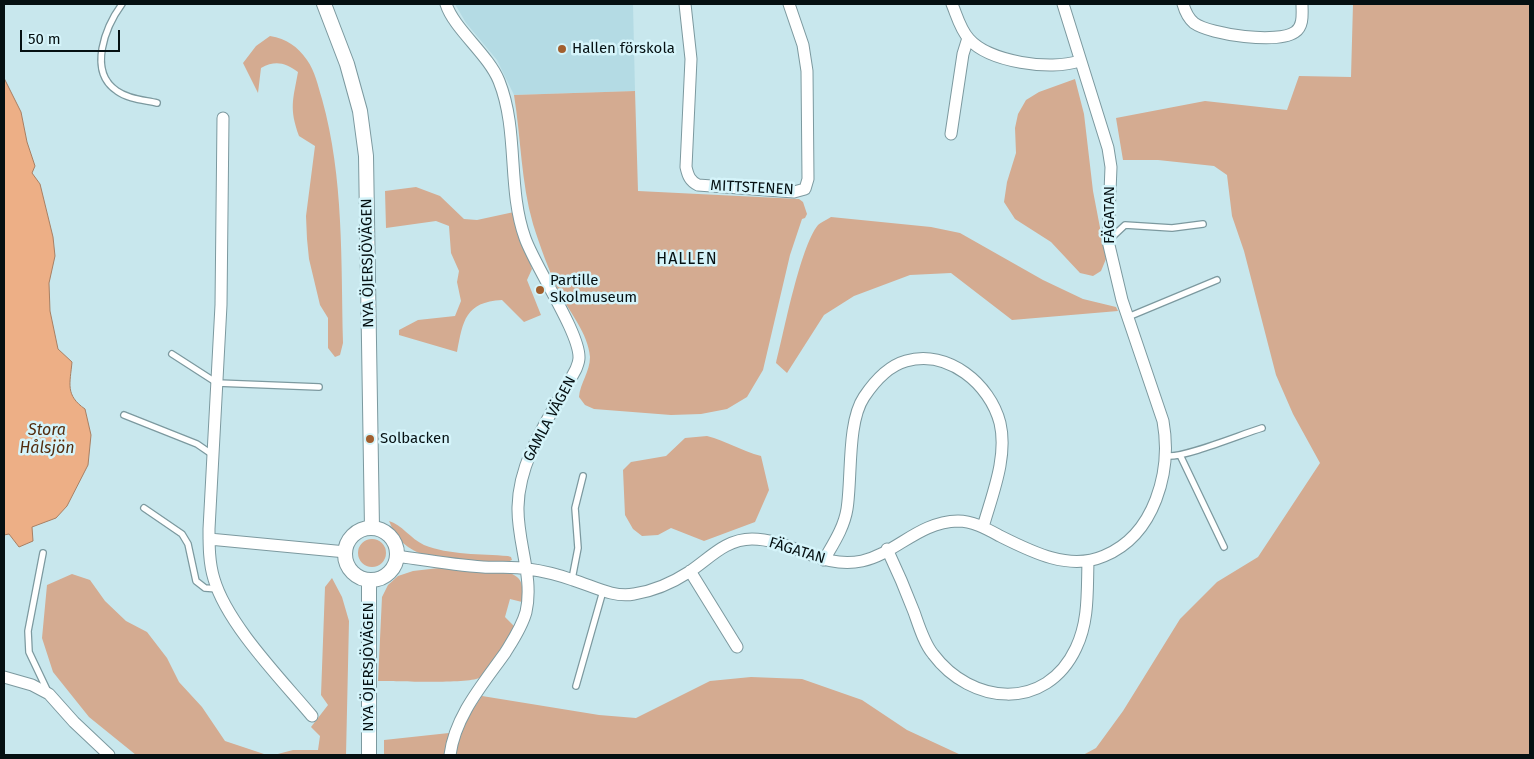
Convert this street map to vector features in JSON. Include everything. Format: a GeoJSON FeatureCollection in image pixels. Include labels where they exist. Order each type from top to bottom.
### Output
{"type":"FeatureCollection","features":[{"type":"Feature","properties":{"kind":"street","name":"NYA ÖJERSJÖVÄGEN"},"geometry":{"type":"LineString","coordinates":[[324,4],[347,64],[360,111],[366,156],[372,528]]}},
{"type":"Feature","properties":{"kind":"street","name":"GAMLA VÄGEN"},"geometry":{"type":"LineString","coordinates":[[446,4],[489,62],[503,91],[519,213],[525,237],[567,322],[576,344],[579,358],[576,369],[533,446],[523,471],[518,513],[526,568],[526,613],[516,636],[462,718],[450,755]]}},
{"type":"Feature","properties":{"kind":"street","name":"MITTSTENEN"},"geometry":{"type":"LineString","coordinates":[[685,4],[691,59],[686,167],[687,175],[691,182],[698,185],[794,192],[804,189],[808,178],[807,71],[803,45],[789,4]]}},
{"type":"Feature","properties":{"kind":"street"},"geometry":{"type":"LineString","coordinates":[[952,4],[968,38],[983,51],[1003,58],[1059,66],[1079,62]]}},
{"type":"Feature","properties":{"kind":"street","name":"FÄGATAN"},"geometry":{"type":"LineString","coordinates":[[397,556],[482,567],[526,568],[572,579],[603,591],[632,595],[666,585],[690,571],[726,544],[750,539],[774,541],[824,560],[842,563],[863,561],[916,532],[945,522],[968,522],[983,527],[1022,547],[1068,562],[1088,562],[1114,552],[1143,522],[1161,487],[1167,456],[1163,421],[1128,317],[1108,241],[1111,167],[1108,148],[1079,62],[1063,4]]}},
{"type":"Feature","properties":{"kind":"street"},"geometry":{"type":"LineString","coordinates":[[1182,4],[1185,13],[1193,22],[1205,29],[1232,35],[1259,37],[1287,35],[1296,32],[1302,20],[1302,4]]}},
{"type":"Feature","properties":{"kind":"street"},"geometry":{"type":"LineString","coordinates":[[951,134],[963,54],[968,38]]}},
{"type":"Feature","properties":{"kind":"street"},"geometry":{"type":"LineString","coordinates":[[223,118],[221,305],[209,539],[210,563],[218,590],[237,623],[312,716]]}},
{"type":"Feature","properties":{"kind":"street"},"geometry":{"type":"LineString","coordinates":[[824,560],[842,526],[847,509],[853,442],[859,405],[877,380],[891,368],[905,361],[922,358],[937,360],[956,367],[983,389],[993,404],[1000,422],[1002,445],[998,475],[983,527]]}},
{"type":"Feature","properties":{"kind":"street"},"geometry":{"type":"LineString","coordinates":[[372,528],[382,530],[391,538],[397,556],[393,568],[388,574],[369,580],[359,577],[352,570],[347,562],[346,552],[354,535],[372,528]]}},
{"type":"Feature","properties":{"kind":"street"},"geometry":{"type":"LineString","coordinates":[[209,539],[346,552]]}},
{"type":"Feature","properties":{"kind":"street"},"geometry":{"type":"LineString","coordinates":[[887,549],[932,653],[954,676],[979,691],[1002,695],[1040,687],[1066,666],[1076,649],[1087,614],[1088,562]]}},
{"type":"Feature","properties":{"kind":"street"},"geometry":{"type":"LineString","coordinates":[[690,571],[738,647]]}},
{"type":"Feature","properties":{"kind":"street","name":"NYA ÖJERSJÖVÄGEN"},"geometry":{"type":"LineString","coordinates":[[369,580],[369,755]]}},
{"type":"Feature","properties":{"kind":"street"},"geometry":{"type":"LineString","coordinates":[[4,678],[32,685],[49,694],[74,722],[109,755]]}},
{"type":"Feature","properties":{"kind":"lane"},"geometry":{"type":"LineString","coordinates":[[122,4],[106,32],[101,55],[104,76],[118,92],[158,103]]}},
{"type":"Feature","properties":{"kind":"lane"},"geometry":{"type":"LineString","coordinates":[[1108,241],[1125,225],[1172,228],[1203,224]]}},
{"type":"Feature","properties":{"kind":"lane"},"geometry":{"type":"LineString","coordinates":[[1128,317],[1217,280]]}},
{"type":"Feature","properties":{"kind":"lane"},"geometry":{"type":"LineString","coordinates":[[172,354],[217,384],[319,388]]}},
{"type":"Feature","properties":{"kind":"lane"},"geometry":{"type":"LineString","coordinates":[[124,415],[197,444],[214,455]]}},
{"type":"Feature","properties":{"kind":"lane"},"geometry":{"type":"LineString","coordinates":[[1167,456],[1180,455],[1262,428]]}},
{"type":"Feature","properties":{"kind":"lane"},"geometry":{"type":"LineString","coordinates":[[1180,455],[1224,547]]}},
{"type":"Feature","properties":{"kind":"lane"},"geometry":{"type":"LineString","coordinates":[[572,579],[578,548],[575,508],[583,476]]}},
{"type":"Feature","properties":{"kind":"lane"},"geometry":{"type":"LineString","coordinates":[[144,508],[182,534],[188,544],[196,581],[205,588],[218,590]]}},
{"type":"Feature","properties":{"kind":"lane"},"geometry":{"type":"LineString","coordinates":[[43,552],[28,631],[29,652],[49,694]]}},
{"type":"Feature","properties":{"kind":"lane"},"geometry":{"type":"LineString","coordinates":[[576,686],[603,591]]}},
{"type":"Feature","properties":{"kind":"shaded area","name":"Hallen förskola"},"geometry":{"type":"Polygon","coordinates":[[[455,4],[633,4],[635,91],[514,95],[497,60],[466,23],[455,4]]]}},
{"type":"Feature","properties":{"kind":"shaded area"},"geometry":{"type":"Polygon","coordinates":[[[1353,4],[1530,4],[1530,755],[1083,755],[1096,748],[1123,711],[1180,619],[1217,582],[1258,557],[1320,463],[1293,414],[1276,375],[1244,251],[1232,216],[1227,175],[1214,166],[1158,160],[1123,160],[1116,118],[1205,101],[1287,110],[1299,76],[1351,77],[1353,4]]]}},
{"type":"Feature","properties":{"kind":"shaded area"},"geometry":{"type":"Polygon","coordinates":[[[270,36],[291,44],[310,64],[318,84],[329,129],[338,189],[341,251],[343,343],[340,355],[335,357],[328,348],[328,318],[320,305],[309,259],[306,216],[315,146],[299,136],[294,118],[293,104],[298,72],[289,66],[276,63],[261,68],[258,93],[243,63],[256,46],[270,36]]]}},
{"type":"Feature","properties":{"kind":"shaded area"},"geometry":{"type":"Polygon","coordinates":[[[1075,79],[1084,114],[1093,191],[1106,259],[1101,271],[1093,276],[1080,273],[1051,242],[1015,219],[1004,202],[1007,182],[1016,153],[1015,128],[1018,114],[1026,100],[1039,92],[1075,79]]]}},
{"type":"Feature","properties":{"kind":"shaded area"},"geometry":{"type":"Polygon","coordinates":[[[635,91],[638,191],[799,199],[803,202],[807,214],[802,219],[790,255],[763,370],[747,397],[727,409],[701,414],[671,415],[594,409],[585,405],[579,397],[590,362],[589,348],[578,323],[555,284],[533,224],[524,176],[514,95],[635,91]]]}},
{"type":"Feature","properties":{"kind":"shaded area"},"geometry":{"type":"Polygon","coordinates":[[[416,187],[440,196],[464,219],[477,220],[514,212],[532,269],[527,280],[541,315],[524,322],[502,300],[480,305],[473,309],[464,322],[457,352],[399,335],[399,330],[418,320],[455,316],[461,301],[457,282],[459,271],[451,253],[449,226],[436,221],[386,228],[385,191],[416,187]]]}},
{"type":"Feature","properties":{"kind":"shaded area"},"geometry":{"type":"Polygon","coordinates":[[[831,217],[931,227],[960,233],[1043,280],[1083,299],[1116,307],[1118,311],[1012,320],[951,273],[910,275],[854,296],[824,315],[787,373],[776,363],[799,270],[811,236],[818,225],[831,217]]]}},
{"type":"Feature","properties":{"kind":"shaded area"},"geometry":{"type":"Polygon","coordinates":[[[707,436],[761,456],[769,490],[755,522],[704,541],[671,528],[658,535],[642,536],[633,529],[625,515],[623,470],[631,462],[666,456],[685,438],[707,436]]]}},
{"type":"Feature","properties":{"kind":"shaded area"},"geometry":{"type":"Polygon","coordinates":[[[389,521],[398,525],[424,545],[444,551],[465,554],[508,556],[512,560],[505,563],[433,558],[408,547],[394,532],[389,521]]]}},
{"type":"Feature","properties":{"kind":"shaded area"},"geometry":{"type":"Polygon","coordinates":[[[372,539],[382,543],[386,553],[382,563],[372,567],[362,563],[358,553],[362,543],[372,539]]]}},
{"type":"Feature","properties":{"kind":"shaded area"},"geometry":{"type":"Polygon","coordinates":[[[439,568],[510,573],[515,575],[522,584],[522,602],[510,599],[505,617],[516,628],[494,663],[479,678],[447,682],[378,681],[382,597],[388,585],[398,576],[413,571],[439,568]]]}},
{"type":"Feature","properties":{"kind":"shaded area"},"geometry":{"type":"Polygon","coordinates":[[[72,574],[90,580],[105,601],[126,621],[147,632],[167,658],[179,682],[202,707],[225,741],[267,755],[136,755],[89,717],[53,672],[42,638],[47,585],[72,574]]]}},
{"type":"Feature","properties":{"kind":"shaded area"},"geometry":{"type":"Polygon","coordinates":[[[332,578],[342,597],[349,621],[346,755],[274,755],[293,750],[318,750],[320,736],[311,727],[328,705],[321,695],[325,587],[332,578]]]}},
{"type":"Feature","properties":{"kind":"shaded area"},"geometry":{"type":"Polygon","coordinates":[[[751,677],[802,679],[862,700],[907,730],[961,755],[384,755],[384,740],[449,733],[463,724],[482,696],[599,715],[636,718],[710,681],[751,677]]]}},
{"type":"Feature","properties":{"kind":"water","name":"Stora Hålsjön"},"geometry":{"type":"Polygon","coordinates":[[[4,78],[21,112],[27,142],[35,166],[32,173],[40,184],[53,237],[55,256],[49,283],[50,311],[58,349],[72,362],[70,388],[74,399],[85,409],[91,435],[88,465],[67,506],[56,518],[32,527],[33,541],[19,547],[9,534],[4,535],[4,78]]]}},
{"type":"Feature","properties":{"kind":"place","name":"Hallen förskola"},"geometry":{"type":"Point","coordinates":[562,49]}},
{"type":"Feature","properties":{"kind":"place","name":"Partille Skolmuseum"},"geometry":{"type":"Point","coordinates":[540,290]}},
{"type":"Feature","properties":{"kind":"place","name":"Solbacken"},"geometry":{"type":"Point","coordinates":[370,439]}},
{"type":"Feature","properties":{"kind":"district","name":"HALLEN"},"geometry":{"type":"Point","coordinates":[687,260]}}]}
